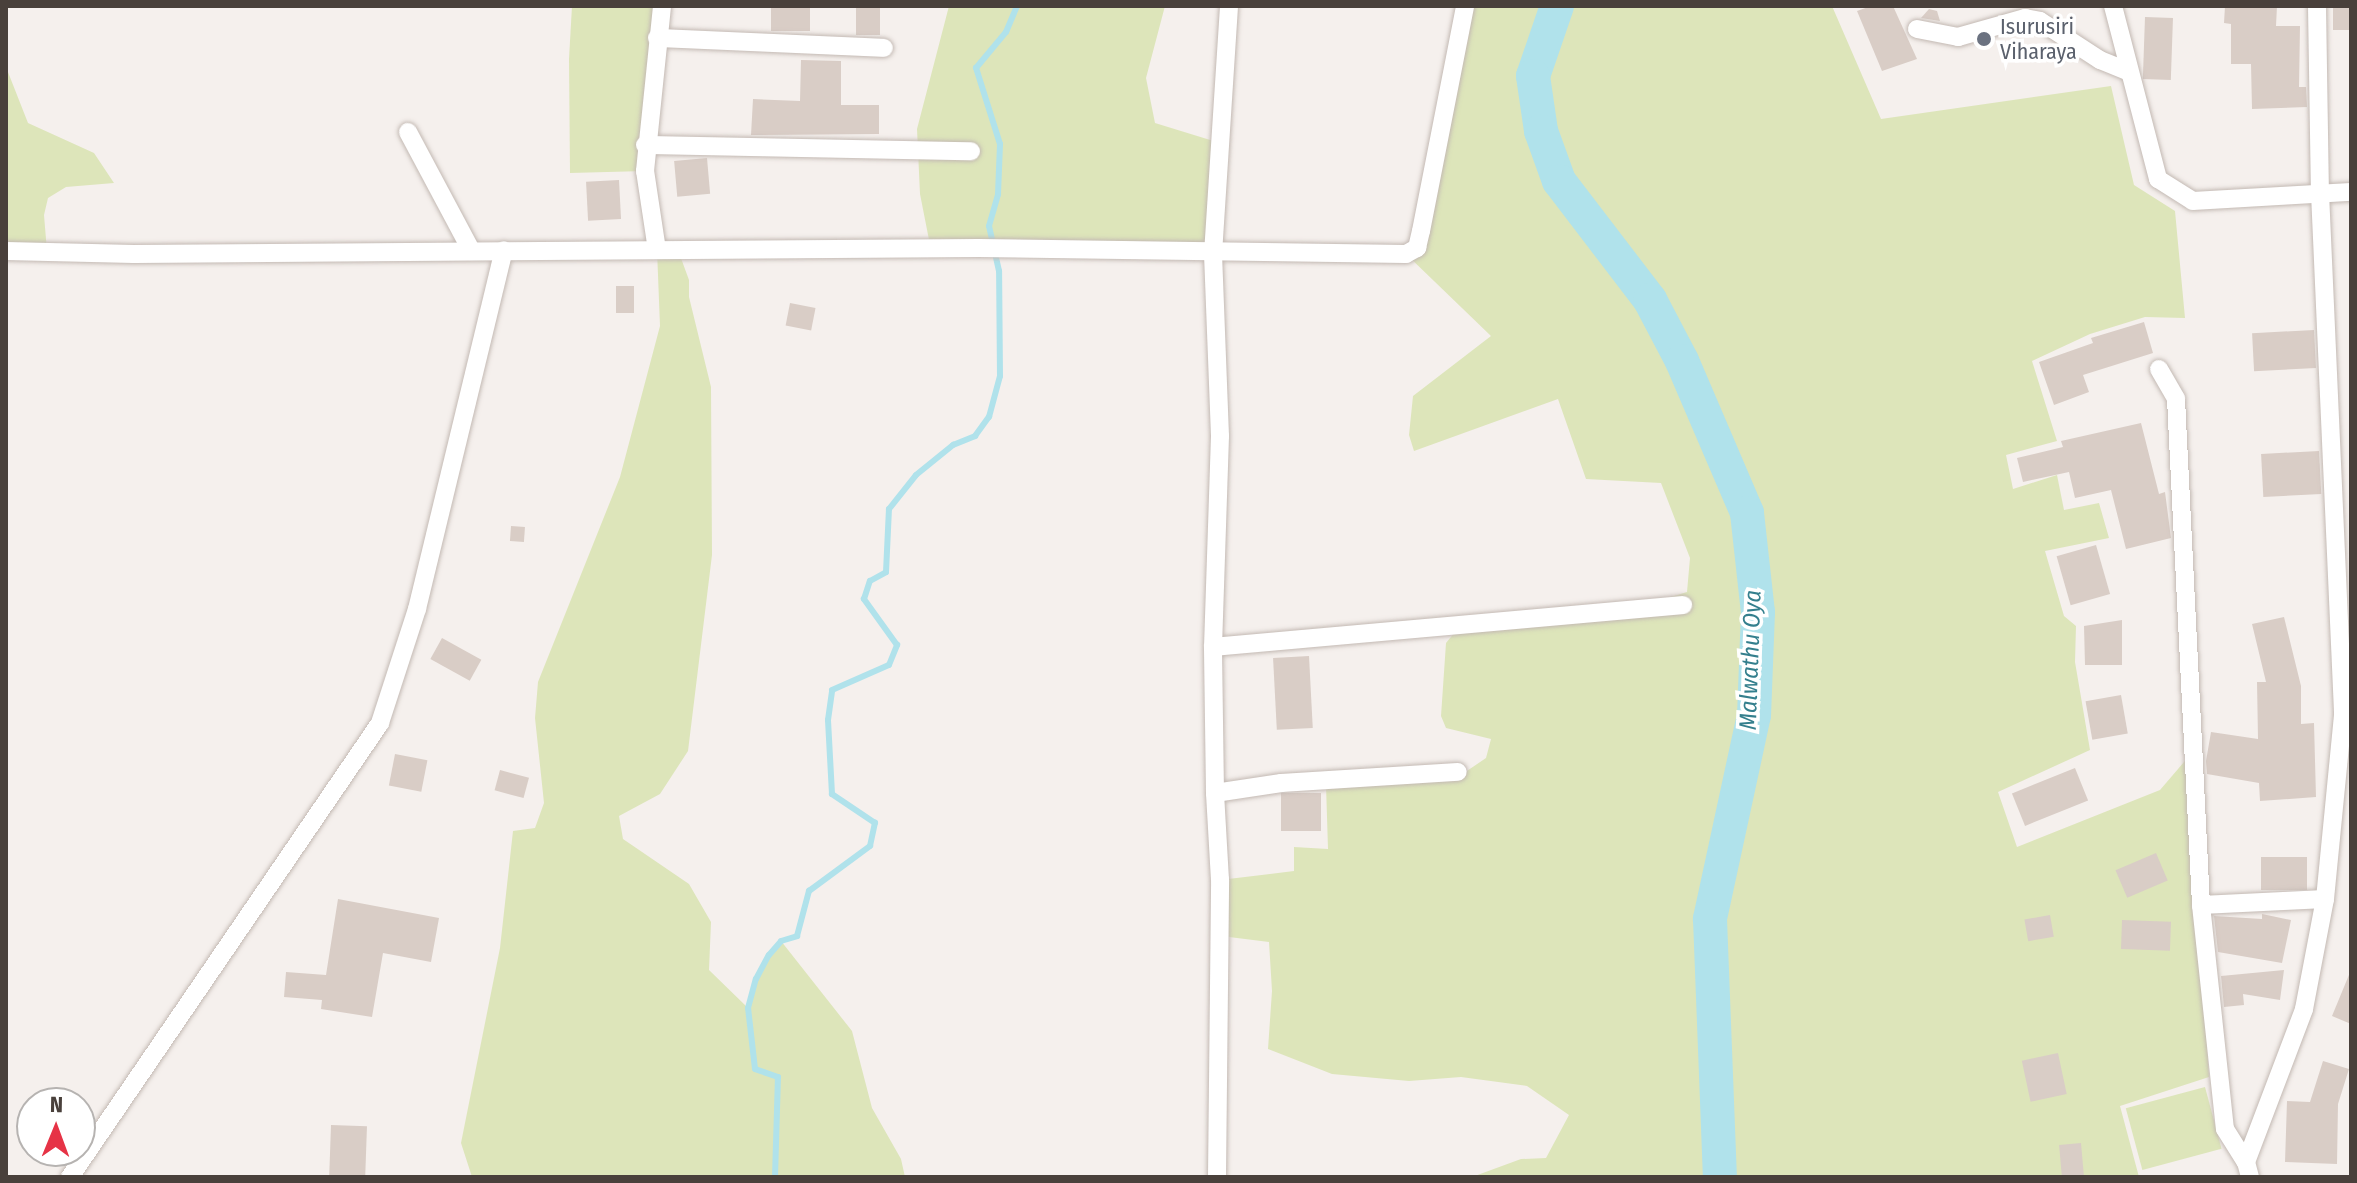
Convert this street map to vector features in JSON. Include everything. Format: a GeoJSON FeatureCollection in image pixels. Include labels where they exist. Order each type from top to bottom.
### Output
{"type":"FeatureCollection","features":[{"type":"Feature","properties":{"kind":"street"},"geometry":{"type":"LineString","coordinates":[[657,250],[645,171],[645,145],[662,6]]}},
{"type":"Feature","properties":{"kind":"street"},"geometry":{"type":"LineString","coordinates":[[1217,1177],[1221,936],[1213,647],[1220,436],[1213,254],[1229,6]]}},
{"type":"Feature","properties":{"kind":"street"},"geometry":{"type":"LineString","coordinates":[[6,251],[134,254],[979,248],[1213,254],[1406,254],[1417,248],[1465,6]]}},
{"type":"Feature","properties":{"kind":"street"},"geometry":{"type":"LineString","coordinates":[[2113,6],[2158,179],[2193,201],[2351,192]]}},
{"type":"Feature","properties":{"kind":"street"},"geometry":{"type":"LineString","coordinates":[[2248,1170],[2304,1009],[2325,899],[2347,720],[2342,441],[2320,193],[2317,6]]}},
{"type":"Feature","properties":{"kind":"street"},"geometry":{"type":"LineString","coordinates":[[1917,29],[1958,37],[2025,18],[2040,21],[2100,60],[2129,72]]}},
{"type":"Feature","properties":{"kind":"street"},"geometry":{"type":"LineString","coordinates":[[657,38],[884,48]]}},
{"type":"Feature","properties":{"kind":"street"},"geometry":{"type":"LineString","coordinates":[[408,132],[471,250]]}},
{"type":"Feature","properties":{"kind":"street"},"geometry":{"type":"LineString","coordinates":[[645,145],[971,151]]}},
{"type":"Feature","properties":{"kind":"street"},"geometry":{"type":"LineString","coordinates":[[70,1177],[380,723],[417,609],[504,250]]}},
{"type":"Feature","properties":{"kind":"street"},"geometry":{"type":"LineString","coordinates":[[2159,369],[2176,399],[2201,905],[2225,1129],[2248,1170]]}},
{"type":"Feature","properties":{"kind":"street"},"geometry":{"type":"LineString","coordinates":[[1213,647],[1683,605]]}},
{"type":"Feature","properties":{"kind":"street"},"geometry":{"type":"LineString","coordinates":[[1215,793],[1281,783],[1458,772]]}},
{"type":"Feature","properties":{"kind":"street"},"geometry":{"type":"LineString","coordinates":[[2201,905],[2325,899]]}},
{"type":"Feature","properties":{"kind":"green space"},"geometry":{"type":"Polygon","coordinates":[[[572,6],[662,6],[645,171],[570,173],[572,6]]]}},
{"type":"Feature","properties":{"kind":"green space"},"geometry":{"type":"Polygon","coordinates":[[[949,6],[1165,6],[1146,78],[1155,123],[1220,143],[1213,254],[931,250],[920,194],[917,129],[949,6]]]}},
{"type":"Feature","properties":{"kind":"green space"},"geometry":{"type":"Polygon","coordinates":[[[1466,6],[1832,6],[1881,119],[2111,86],[2134,185],[2175,211],[2185,318],[2145,317],[2090,334],[2032,361],[2057,441],[2006,455],[2013,489],[2057,475],[2064,510],[2099,503],[2109,538],[2045,551],[2064,616],[2076,626],[2075,662],[2090,750],[1998,792],[2017,847],[2160,790],[2190,755],[2209,1077],[2120,1106],[2139,1177],[1472,1177],[1521,1159],[1546,1158],[1569,1115],[1527,1086],[1461,1077],[1409,1081],[1332,1074],[1268,1049],[1272,991],[1269,942],[1221,936],[1220,880],[1294,871],[1294,847],[1328,849],[1326,785],[1461,775],[1486,758],[1491,739],[1446,728],[1441,716],[1446,643],[1455,632],[1648,604],[1687,592],[1690,558],[1661,483],[1586,479],[1558,399],[1414,451],[1409,435],[1413,396],[1491,336],[1406,254],[1417,248],[1466,6]]]}},
{"type":"Feature","properties":{"kind":"green space"},"geometry":{"type":"Polygon","coordinates":[[[6,67],[28,123],[94,153],[114,183],[66,187],[48,198],[44,215],[47,251],[11,251],[6,232],[6,67]]]}},
{"type":"Feature","properties":{"kind":"green space"},"geometry":{"type":"Polygon","coordinates":[[[657,250],[678,250],[689,280],[689,297],[711,387],[712,555],[688,751],[660,794],[619,816],[623,839],[689,884],[711,922],[709,970],[747,1007],[756,979],[781,941],[852,1031],[872,1108],[901,1159],[905,1177],[472,1177],[461,1143],[500,948],[513,831],[535,828],[544,803],[535,718],[538,682],[620,477],[660,326],[657,250]]]}},
{"type":"Feature","properties":{"kind":"green space"},"geometry":{"type":"Polygon","coordinates":[[[2205,1087],[2222,1149],[2142,1170],[2126,1108],[2205,1087]]]}},
{"type":"Feature","properties":{"kind":"building"},"geometry":{"type":"Polygon","coordinates":[[[771,6],[810,6],[810,31],[771,31],[771,6]]]}},
{"type":"Feature","properties":{"kind":"building"},"geometry":{"type":"Polygon","coordinates":[[[856,6],[880,6],[880,35],[856,35],[856,6]]]}},
{"type":"Feature","properties":{"kind":"building"},"geometry":{"type":"Polygon","coordinates":[[[1871,6],[1893,6],[1917,59],[1882,71],[1857,11],[1871,6]]]}},
{"type":"Feature","properties":{"kind":"building"},"geometry":{"type":"Polygon","coordinates":[[[2225,6],[2277,6],[2276,26],[2300,26],[2299,87],[2306,87],[2307,107],[2252,109],[2251,64],[2231,64],[2231,24],[2224,23],[2225,6]]]}},
{"type":"Feature","properties":{"kind":"building"},"geometry":{"type":"Polygon","coordinates":[[[2333,6],[2351,6],[2351,30],[2333,30],[2333,6]]]}},
{"type":"Feature","properties":{"kind":"building"},"geometry":{"type":"Polygon","coordinates":[[[1929,9],[1937,11],[1940,21],[1921,18],[1929,9]]]}},
{"type":"Feature","properties":{"kind":"building"},"geometry":{"type":"Polygon","coordinates":[[[2145,17],[2173,18],[2171,80],[2143,79],[2145,17]]]}},
{"type":"Feature","properties":{"kind":"building"},"geometry":{"type":"Polygon","coordinates":[[[801,60],[841,61],[841,105],[879,105],[879,134],[751,135],[753,99],[800,101],[801,60]]]}},
{"type":"Feature","properties":{"kind":"building"},"geometry":{"type":"Polygon","coordinates":[[[707,158],[710,194],[677,197],[674,161],[707,158]]]}},
{"type":"Feature","properties":{"kind":"building"},"geometry":{"type":"Polygon","coordinates":[[[619,180],[621,219],[588,221],[586,182],[619,180]]]}},
{"type":"Feature","properties":{"kind":"building"},"geometry":{"type":"Polygon","coordinates":[[[616,286],[634,286],[634,313],[616,313],[616,286]]]}},
{"type":"Feature","properties":{"kind":"building"},"geometry":{"type":"Polygon","coordinates":[[[790,303],[816,308],[811,331],[786,326],[790,303]]]}},
{"type":"Feature","properties":{"kind":"building"},"geometry":{"type":"Polygon","coordinates":[[[2144,322],[2153,353],[2083,375],[2089,392],[2054,405],[2039,362],[2093,343],[2091,338],[2144,322]]]}},
{"type":"Feature","properties":{"kind":"building"},"geometry":{"type":"Polygon","coordinates":[[[2314,330],[2316,368],[2254,371],[2252,333],[2314,330]]]}},
{"type":"Feature","properties":{"kind":"building"},"geometry":{"type":"Polygon","coordinates":[[[2141,423],[2159,494],[2165,492],[2171,538],[2126,549],[2111,490],[2075,498],[2069,472],[2023,482],[2017,458],[2063,447],[2061,441],[2141,423]]]}},
{"type":"Feature","properties":{"kind":"building"},"geometry":{"type":"Polygon","coordinates":[[[2319,451],[2321,494],[2263,497],[2261,454],[2319,451]]]}},
{"type":"Feature","properties":{"kind":"building"},"geometry":{"type":"Polygon","coordinates":[[[511,526],[525,527],[524,542],[510,541],[511,526]]]}},
{"type":"Feature","properties":{"kind":"building"},"geometry":{"type":"Polygon","coordinates":[[[2096,545],[2110,594],[2071,605],[2057,556],[2096,545]]]}},
{"type":"Feature","properties":{"kind":"building"},"geometry":{"type":"Polygon","coordinates":[[[2284,617],[2301,686],[2301,724],[2314,723],[2316,797],[2260,801],[2259,783],[2207,774],[2206,761],[2211,732],[2258,739],[2257,682],[2266,682],[2252,624],[2284,617]]]}},
{"type":"Feature","properties":{"kind":"building"},"geometry":{"type":"Polygon","coordinates":[[[2122,620],[2122,665],[2085,665],[2084,626],[2122,620]]]}},
{"type":"Feature","properties":{"kind":"building"},"geometry":{"type":"Polygon","coordinates":[[[442,638],[481,660],[470,681],[430,659],[442,638]]]}},
{"type":"Feature","properties":{"kind":"building"},"geometry":{"type":"Polygon","coordinates":[[[1309,656],[1313,728],[1277,730],[1273,658],[1309,656]]]}},
{"type":"Feature","properties":{"kind":"building"},"geometry":{"type":"Polygon","coordinates":[[[2121,695],[2128,733],[2092,740],[2086,701],[2121,695]]]}},
{"type":"Feature","properties":{"kind":"building"},"geometry":{"type":"Polygon","coordinates":[[[395,754],[427,760],[421,792],[389,785],[395,754]]]}},
{"type":"Feature","properties":{"kind":"building"},"geometry":{"type":"Polygon","coordinates":[[[2075,768],[2088,800],[2025,826],[2012,793],[2075,768]]]}},
{"type":"Feature","properties":{"kind":"building"},"geometry":{"type":"Polygon","coordinates":[[[500,770],[529,778],[524,798],[495,790],[500,770]]]}},
{"type":"Feature","properties":{"kind":"building"},"geometry":{"type":"Polygon","coordinates":[[[1281,793],[1321,793],[1321,831],[1281,831],[1281,793]]]}},
{"type":"Feature","properties":{"kind":"building"},"geometry":{"type":"Polygon","coordinates":[[[2156,853],[2168,881],[2127,898],[2115,870],[2156,853]]]}},
{"type":"Feature","properties":{"kind":"building"},"geometry":{"type":"Polygon","coordinates":[[[2261,857],[2307,857],[2307,890],[2261,890],[2261,857]]]}},
{"type":"Feature","properties":{"kind":"building"},"geometry":{"type":"Polygon","coordinates":[[[338,899],[439,918],[431,962],[383,953],[372,1017],[321,1009],[322,1000],[284,997],[286,972],[326,975],[338,899]]]}},
{"type":"Feature","properties":{"kind":"building"},"geometry":{"type":"Polygon","coordinates":[[[2262,914],[2291,920],[2282,963],[2218,952],[2214,916],[2262,919],[2262,914]]]}},
{"type":"Feature","properties":{"kind":"building"},"geometry":{"type":"Polygon","coordinates":[[[2050,915],[2054,937],[2028,941],[2024,920],[2050,915]]]}},
{"type":"Feature","properties":{"kind":"building"},"geometry":{"type":"Polygon","coordinates":[[[2122,920],[2171,922],[2170,951],[2121,949],[2122,920]]]}},
{"type":"Feature","properties":{"kind":"building"},"geometry":{"type":"Polygon","coordinates":[[[2284,970],[2280,1000],[2243,994],[2244,1005],[2224,1007],[2221,976],[2284,970]]]}},
{"type":"Feature","properties":{"kind":"building"},"geometry":{"type":"Polygon","coordinates":[[[2351,970],[2351,1024],[2332,1016],[2351,970]]]}},
{"type":"Feature","properties":{"kind":"building"},"geometry":{"type":"Polygon","coordinates":[[[2058,1053],[2067,1094],[2031,1102],[2022,1061],[2058,1053]]]}},
{"type":"Feature","properties":{"kind":"building"},"geometry":{"type":"Polygon","coordinates":[[[2323,1061],[2349,1069],[2338,1104],[2337,1164],[2285,1162],[2287,1101],[2310,1102],[2323,1061]]]}},
{"type":"Feature","properties":{"kind":"building"},"geometry":{"type":"Polygon","coordinates":[[[331,1125],[367,1126],[365,1177],[329,1177],[331,1125]]]}},
{"type":"Feature","properties":{"kind":"building"},"geometry":{"type":"Polygon","coordinates":[[[2081,1143],[2084,1177],[2062,1177],[2059,1145],[2081,1143]]]}},
{"type":"Feature","properties":{"kind":"waterway"},"geometry":{"type":"LineString","coordinates":[[775,1177],[778,1077],[755,1069],[748,1008],[756,979],[769,955],[781,941],[797,936],[809,891],[870,846],[875,823],[832,794],[828,720],[832,690],[889,665],[897,645],[864,599],[870,581],[886,572],[889,509],[916,475],[953,445],[975,436],[989,417],[1000,376],[999,271],[989,226],[998,194],[1000,144],[976,68],[1006,32],[1017,6]]}},
{"type":"Feature","properties":{"kind":"waterway","name":"Malwathu Oya"},"geometry":{"type":"LineString","coordinates":[[1557,6],[1533,76],[1541,131],[1559,181],[1650,300],[1682,361],[1747,513],[1758,612],[1754,715],[1710,919],[1720,1177]]}},
{"type":"Feature","properties":{"kind":"place","name":"Isurusiri Viharaya"},"geometry":{"type":"Point","coordinates":[1984,39]}}]}
